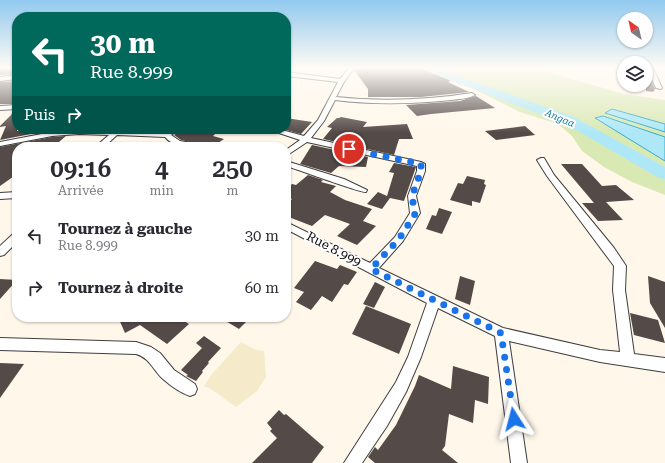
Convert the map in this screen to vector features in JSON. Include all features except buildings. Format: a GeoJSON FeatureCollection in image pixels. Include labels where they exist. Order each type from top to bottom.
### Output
{"type":"FeatureCollection","features":[{"type":"Feature","properties":{"kind":"street"},"geometry":{"type":"LineString","coordinates":[[291,150],[306,140],[317,128],[337,90]]}},
{"type":"Feature","properties":{"kind":"street"},"geometry":{"type":"LineString","coordinates":[[334,98],[360,102],[405,102],[438,100],[472,95]]}},
{"type":"Feature","properties":{"kind":"street"},"geometry":{"type":"LineString","coordinates":[[0,108],[12,107]]}},
{"type":"Feature","properties":{"kind":"street"},"geometry":{"type":"LineString","coordinates":[[0,144],[59,134]]}},
{"type":"Feature","properties":{"kind":"street"},"geometry":{"type":"LineString","coordinates":[[105,142],[115,134]]}},
{"type":"Feature","properties":{"kind":"street"},"geometry":{"type":"LineString","coordinates":[[142,134],[167,135],[169,139],[177,142]]}},
{"type":"Feature","properties":{"kind":"street"},"geometry":{"type":"LineString","coordinates":[[286,134],[306,140],[421,164],[421,171],[412,196],[415,214],[399,239],[371,269]]}},
{"type":"Feature","properties":{"kind":"street"},"geometry":{"type":"LineString","coordinates":[[541,160],[551,176],[620,266],[619,290],[628,360]]}},
{"type":"Feature","properties":{"kind":"street"},"geometry":{"type":"LineString","coordinates":[[291,165],[342,181],[363,190]]}},
{"type":"Feature","properties":{"kind":"street"},"geometry":{"type":"LineString","coordinates":[[0,196],[12,195]]}},
{"type":"Feature","properties":{"kind":"street","name":"Rue 8.999"},"geometry":{"type":"LineString","coordinates":[[291,228],[501,333],[580,352],[665,365]]}},
{"type":"Feature","properties":{"kind":"street"},"geometry":{"type":"LineString","coordinates":[[0,252],[12,241]]}},
{"type":"Feature","properties":{"kind":"street"},"geometry":{"type":"LineString","coordinates":[[352,463],[395,400],[405,380],[434,300]]}},
{"type":"Feature","properties":{"kind":"street"},"geometry":{"type":"LineString","coordinates":[[501,333],[518,448],[518,463]]}},
{"type":"Feature","properties":{"kind":"street"},"geometry":{"type":"LineString","coordinates":[[0,344],[136,348],[146,351],[155,358],[169,375],[190,389]]}},
{"type":"Feature","properties":{"kind":"shaded area"},"geometry":{"type":"Polygon","coordinates":[[[241,342],[256,350],[264,351],[266,377],[257,391],[236,407],[211,389],[204,386],[212,374],[241,342]]]}},
{"type":"Feature","properties":{"kind":"green space"},"geometry":{"type":"Polygon","coordinates":[[[475,90],[609,90],[624,94],[665,100],[665,124],[612,109],[605,113],[665,132],[665,137],[603,116],[595,118],[665,161],[665,195],[632,182],[604,167],[582,151],[572,136],[558,124],[520,112],[475,90]]]}},
{"type":"Feature","properties":{"kind":"water"},"geometry":{"type":"Polygon","coordinates":[[[612,109],[665,124],[665,132],[605,113],[612,109]]]}},
{"type":"Feature","properties":{"kind":"water"},"geometry":{"type":"Polygon","coordinates":[[[603,116],[665,137],[665,161],[595,118],[603,116]]]}},
{"type":"Feature","properties":{"kind":"waterway","name":"Angaa"},"geometry":{"type":"LineString","coordinates":[[485,90],[569,120],[665,174]]}},
{"type":"Feature","properties":{"kind":"route"},"geometry":{"type":"LineString","coordinates":[[349,149],[421,164],[421,171],[412,196],[416,209],[415,214],[399,239],[371,269],[501,333],[514,419]]}}]}
